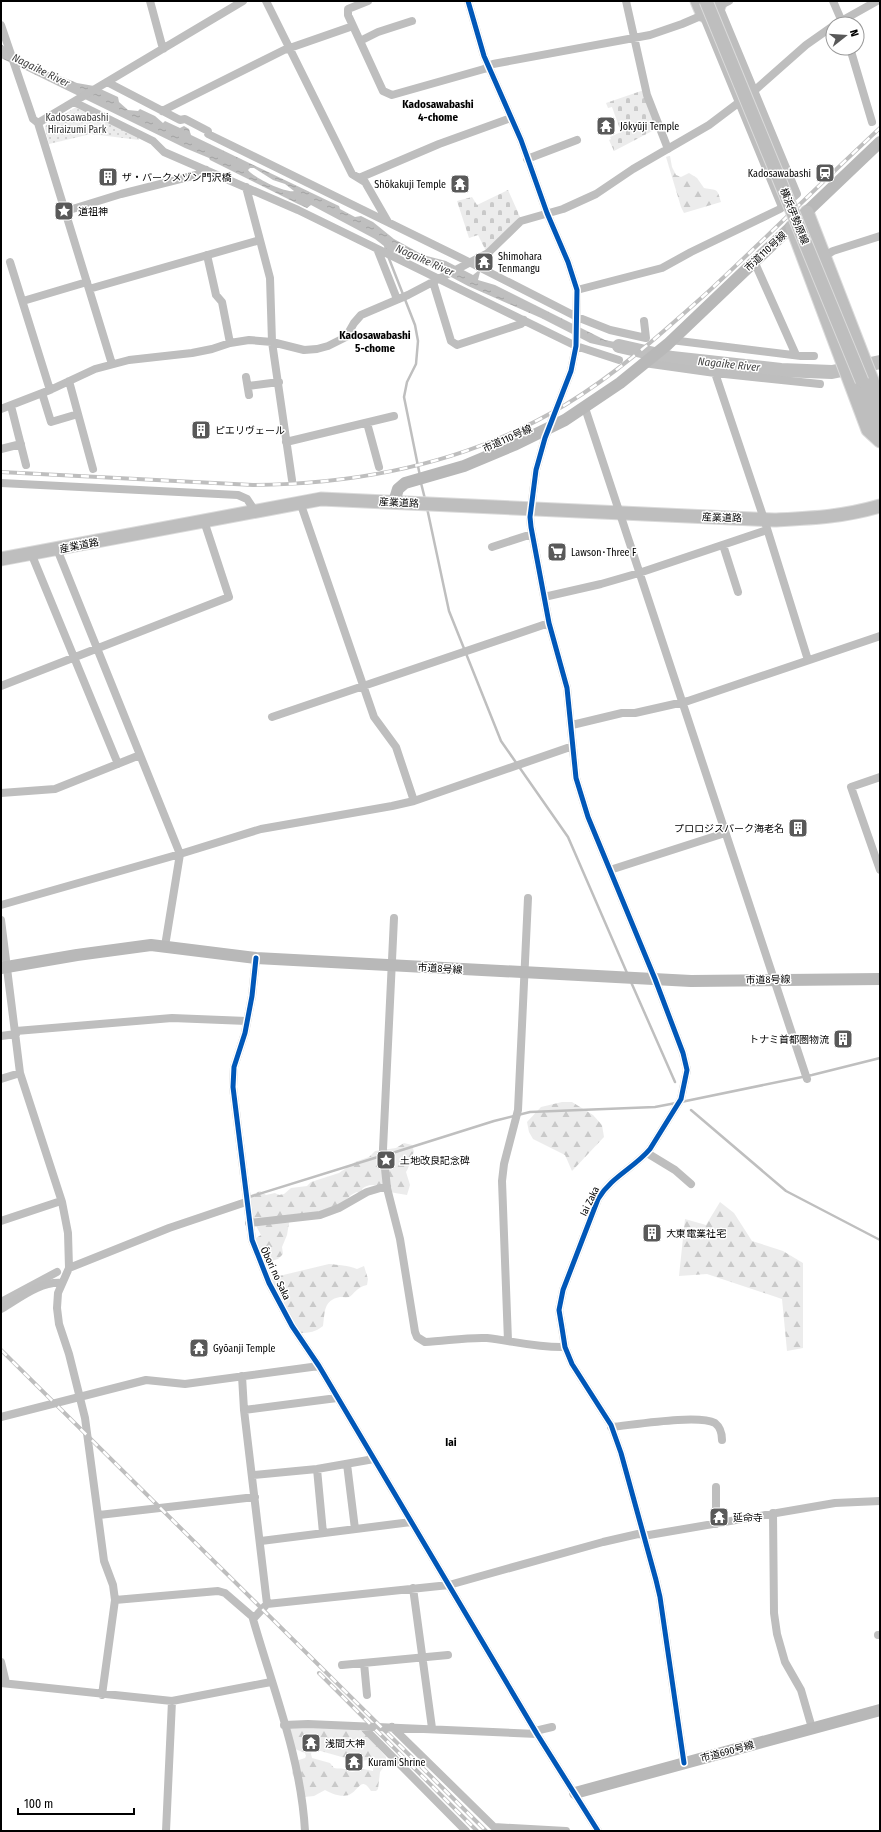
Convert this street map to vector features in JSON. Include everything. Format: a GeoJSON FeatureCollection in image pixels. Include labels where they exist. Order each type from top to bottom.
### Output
{"type":"FeatureCollection","features":[{"type":"Feature","properties":{"kind":"main road"},"geometry":{"type":"LineString","coordinates":[[697,1],[702,15]]}},
{"type":"Feature","properties":{"kind":"main road","name":"横浜伊勢原線"},"geometry":{"type":"LineString","coordinates":[[706,1],[862,382],[880,433]]}},
{"type":"Feature","properties":{"kind":"main road"},"geometry":{"type":"LineString","coordinates":[[807,212],[860,350],[868,430],[880,441]]}},
{"type":"Feature","properties":{"kind":"main road"},"geometry":{"type":"LineString","coordinates":[[792,227],[840,355],[862,382],[880,408]]}},
{"type":"Feature","properties":{"kind":"main road","name":"産業道路"},"geometry":{"type":"LineString","coordinates":[[1,559],[300,502],[333,499],[619,513],[766,525],[856,506],[880,497]]}},
{"type":"Feature","properties":{"kind":"main road","name":"産業道路"},"geometry":{"type":"LineString","coordinates":[[801,518],[835,517],[880,506]]}},
{"type":"Feature","properties":{"kind":"street"},"geometry":{"type":"LineString","coordinates":[[150,1],[163,48]]}},
{"type":"Feature","properties":{"kind":"street"},"geometry":{"type":"LineString","coordinates":[[38,123],[243,1]]}},
{"type":"Feature","properties":{"kind":"street"},"geometry":{"type":"LineString","coordinates":[[266,1],[352,174],[365,182],[388,223]]}},
{"type":"Feature","properties":{"kind":"street"},"geometry":{"type":"LineString","coordinates":[[368,1],[348,9],[353,26],[383,91],[392,95],[493,64],[532,55],[634,38],[665,30],[702,15],[782,207]]}},
{"type":"Feature","properties":{"kind":"street"},"geometry":{"type":"LineString","coordinates":[[468,1],[476,34],[568,262],[577,290],[576,344],[571,371],[548,430],[534,478],[531,508],[532,534],[549,623],[567,688],[572,725],[576,778],[588,817],[655,979]]}},
{"type":"Feature","properties":{"kind":"street"},"geometry":{"type":"LineString","coordinates":[[626,1],[647,95],[668,149]]}},
{"type":"Feature","properties":{"kind":"street"},"geometry":{"type":"LineString","coordinates":[[833,1],[838,16]]}},
{"type":"Feature","properties":{"kind":"street"},"geometry":{"type":"LineString","coordinates":[[852,16],[877,1]]}},
{"type":"Feature","properties":{"kind":"street"},"geometry":{"type":"LineString","coordinates":[[577,290],[662,268],[782,207],[797,194],[754,91],[722,3]]}},
{"type":"Feature","properties":{"kind":"street"},"geometry":{"type":"LineString","coordinates":[[360,41],[378,32],[412,22]]}},
{"type":"Feature","properties":{"kind":"street"},"geometry":{"type":"LineString","coordinates":[[1,25],[15,70],[33,119],[38,123],[112,364]]}},
{"type":"Feature","properties":{"kind":"street"},"geometry":{"type":"LineString","coordinates":[[162,111],[290,48],[353,26]]}},
{"type":"Feature","properties":{"kind":"street"},"geometry":{"type":"LineString","coordinates":[[1,409],[95,369],[129,360],[192,353],[212,349],[230,343],[249,340],[272,342],[304,350],[317,350],[328,346],[346,337],[354,323],[361,315],[402,298],[488,253],[521,222],[578,203],[596,194],[633,169],[709,125],[754,91],[806,45],[825,32]]}},
{"type":"Feature","properties":{"kind":"street"},"geometry":{"type":"LineString","coordinates":[[852,56],[872,122]]}},
{"type":"Feature","properties":{"kind":"street"},"geometry":{"type":"LineString","coordinates":[[106,83],[180,120],[186,119],[208,130],[208,134],[577,318],[610,330],[646,338],[644,321]]}},
{"type":"Feature","properties":{"kind":"street"},"geometry":{"type":"LineString","coordinates":[[76,101],[153,141],[164,152],[246,187],[394,257],[438,280],[576,344],[619,360]]}},
{"type":"Feature","properties":{"kind":"street"},"geometry":{"type":"LineString","coordinates":[[359,178],[439,144],[511,118]]}},
{"type":"Feature","properties":{"kind":"street"},"geometry":{"type":"LineString","coordinates":[[527,159],[577,140]]}},
{"type":"Feature","properties":{"kind":"street","name":"市道110号線"},"geometry":{"type":"LineString","coordinates":[[394,502],[400,486],[421,478],[472,463],[548,430],[585,408],[620,383],[669,342],[880,142]]}},
{"type":"Feature","properties":{"kind":"street"},"geometry":{"type":"LineString","coordinates":[[761,157],[777,149]]}},
{"type":"Feature","properties":{"kind":"street"},"geometry":{"type":"LineString","coordinates":[[66,212],[121,194],[196,175],[206,170]]}},
{"type":"Feature","properties":{"kind":"street"},"geometry":{"type":"LineString","coordinates":[[246,187],[270,278],[272,342],[292,480]]}},
{"type":"Feature","properties":{"kind":"street"},"geometry":{"type":"LineString","coordinates":[[823,257],[833,251],[880,236]]}},
{"type":"Feature","properties":{"kind":"street"},"geometry":{"type":"LineString","coordinates":[[23,301],[207,256],[260,240]]}},
{"type":"Feature","properties":{"kind":"street"},"geometry":{"type":"LineString","coordinates":[[381,252],[402,298]]}},
{"type":"Feature","properties":{"kind":"street"},"geometry":{"type":"LineString","coordinates":[[207,256],[216,295],[222,302],[230,343]]}},
{"type":"Feature","properties":{"kind":"street"},"geometry":{"type":"LineString","coordinates":[[754,261],[796,355]]}},
{"type":"Feature","properties":{"kind":"street"},"geometry":{"type":"LineString","coordinates":[[10,262],[23,301],[46,391],[51,422],[78,414]]}},
{"type":"Feature","properties":{"kind":"street"},"geometry":{"type":"LineString","coordinates":[[438,280],[451,341],[457,345],[521,324],[524,320]]}},
{"type":"Feature","properties":{"kind":"street"},"geometry":{"type":"LineString","coordinates":[[669,342],[814,356]]}},
{"type":"Feature","properties":{"kind":"street"},"geometry":{"type":"LineString","coordinates":[[645,362],[715,373],[820,384]]}},
{"type":"Feature","properties":{"kind":"street"},"geometry":{"type":"LineString","coordinates":[[715,373],[766,525],[808,660]]}},
{"type":"Feature","properties":{"kind":"street"},"geometry":{"type":"LineString","coordinates":[[246,377],[249,395]]}},
{"type":"Feature","properties":{"kind":"street"},"geometry":{"type":"LineString","coordinates":[[69,381],[93,469]]}},
{"type":"Feature","properties":{"kind":"street"},"geometry":{"type":"LineString","coordinates":[[248,386],[279,382]]}},
{"type":"Feature","properties":{"kind":"street"},"geometry":{"type":"LineString","coordinates":[[11,406],[26,465]]}},
{"type":"Feature","properties":{"kind":"street"},"geometry":{"type":"LineString","coordinates":[[585,408],[681,703],[806,1076]]}},
{"type":"Feature","properties":{"kind":"street"},"geometry":{"type":"LineString","coordinates":[[286,442],[394,416]]}},
{"type":"Feature","properties":{"kind":"street"},"geometry":{"type":"LineString","coordinates":[[367,423],[378,467]]}},
{"type":"Feature","properties":{"kind":"street"},"geometry":{"type":"LineString","coordinates":[[1,449],[21,444]]}},
{"type":"Feature","properties":{"kind":"street"},"geometry":{"type":"LineString","coordinates":[[1,483],[238,495],[247,499],[255,511]]}},
{"type":"Feature","properties":{"kind":"street"},"geometry":{"type":"LineString","coordinates":[[300,502],[374,717],[396,746],[414,801]]}},
{"type":"Feature","properties":{"kind":"street"},"geometry":{"type":"LineString","coordinates":[[1,686],[229,597],[204,521]]}},
{"type":"Feature","properties":{"kind":"street"},"geometry":{"type":"LineString","coordinates":[[544,597],[601,584],[639,573],[723,545],[766,525]]}},
{"type":"Feature","properties":{"kind":"street"},"geometry":{"type":"LineString","coordinates":[[492,547],[532,534]]}},
{"type":"Feature","properties":{"kind":"street"},"geometry":{"type":"LineString","coordinates":[[723,545],[738,592]]}},
{"type":"Feature","properties":{"kind":"street"},"geometry":{"type":"LineString","coordinates":[[57,549],[180,854],[165,946]]}},
{"type":"Feature","properties":{"kind":"street"},"geometry":{"type":"LineString","coordinates":[[31,554],[118,764]]}},
{"type":"Feature","properties":{"kind":"street"},"geometry":{"type":"LineString","coordinates":[[272,717],[549,623]]}},
{"type":"Feature","properties":{"kind":"street"},"geometry":{"type":"LineString","coordinates":[[572,725],[622,713],[635,713],[681,703],[880,636]]}},
{"type":"Feature","properties":{"kind":"street"},"geometry":{"type":"LineString","coordinates":[[1,905],[180,854],[268,827],[414,801],[573,746]]}},
{"type":"Feature","properties":{"kind":"street"},"geometry":{"type":"LineString","coordinates":[[1,793],[55,789],[140,755]]}},
{"type":"Feature","properties":{"kind":"street"},"geometry":{"type":"LineString","coordinates":[[880,777],[851,787],[880,870]]}},
{"type":"Feature","properties":{"kind":"street"},"geometry":{"type":"LineString","coordinates":[[610,870],[725,833]]}},
{"type":"Feature","properties":{"kind":"street"},"geometry":{"type":"LineString","coordinates":[[508,1341],[502,1181],[504,1164],[516,1116],[528,898]]}},
{"type":"Feature","properties":{"kind":"street"},"geometry":{"type":"LineString","coordinates":[[394,918],[386,1064],[383,1156],[386,1186],[400,1239],[417,1336],[425,1342],[485,1338],[531,1346],[564,1347]]}},
{"type":"Feature","properties":{"kind":"street"},"geometry":{"type":"LineString","coordinates":[[1,920],[4,967],[16,1032],[20,1073],[61,1200],[68,1233],[69,1268],[58,1293],[58,1318],[84,1418],[99,1515],[104,1561],[115,1600],[102,1695]]}},
{"type":"Feature","properties":{"kind":"street","name":"市道8号線"},"geometry":{"type":"LineString","coordinates":[[4,967],[151,945],[256,958],[691,981],[880,979]]}},
{"type":"Feature","properties":{"kind":"street","name":"Ōbori no Saka"},"geometry":{"type":"LineString","coordinates":[[256,958],[252,996],[245,1033],[233,1073],[236,1117],[246,1202],[249,1223],[257,1256],[292,1326],[319,1366],[536,1732],[598,1831]]}},
{"type":"Feature","properties":{"kind":"street","name":"Iai Zaka"},"geometry":{"type":"LineString","coordinates":[[655,979],[685,1060],[687,1078],[684,1094],[648,1151],[604,1188],[598,1199],[565,1284],[560,1304],[560,1315],[564,1347],[579,1377],[603,1411],[621,1453],[660,1597],[684,1763]]}},
{"type":"Feature","properties":{"kind":"street"},"geometry":{"type":"LineString","coordinates":[[1,1036],[16,1032],[172,1018],[247,1021]]}},
{"type":"Feature","properties":{"kind":"street"},"geometry":{"type":"LineString","coordinates":[[1,1080],[20,1073]]}},
{"type":"Feature","properties":{"kind":"street"},"geometry":{"type":"LineString","coordinates":[[648,1151],[675,1170],[691,1184]]}},
{"type":"Feature","properties":{"kind":"street"},"geometry":{"type":"LineString","coordinates":[[249,1223],[320,1215],[339,1208],[367,1192],[386,1186]]}},
{"type":"Feature","properties":{"kind":"street"},"geometry":{"type":"LineString","coordinates":[[1,1221],[61,1200]]}},
{"type":"Feature","properties":{"kind":"street"},"geometry":{"type":"LineString","coordinates":[[69,1268],[168,1228],[246,1202]]}},
{"type":"Feature","properties":{"kind":"street"},"geometry":{"type":"LineString","coordinates":[[1,1309],[42,1285],[53,1282],[62,1283]]}},
{"type":"Feature","properties":{"kind":"street"},"geometry":{"type":"LineString","coordinates":[[1,1417],[146,1380],[185,1384],[319,1366]]}},
{"type":"Feature","properties":{"kind":"street"},"geometry":{"type":"LineString","coordinates":[[242,1376],[244,1410],[261,1541],[267,1604]]}},
{"type":"Feature","properties":{"kind":"street"},"geometry":{"type":"LineString","coordinates":[[244,1410],[337,1398]]}},
{"type":"Feature","properties":{"kind":"street"},"geometry":{"type":"LineString","coordinates":[[611,1427],[681,1420],[713,1423],[720,1429],[722,1440]]}},
{"type":"Feature","properties":{"kind":"street"},"geometry":{"type":"LineString","coordinates":[[253,1476],[374,1459]]}},
{"type":"Feature","properties":{"kind":"street"},"geometry":{"type":"LineString","coordinates":[[347,1464],[355,1529]]}},
{"type":"Feature","properties":{"kind":"street"},"geometry":{"type":"LineString","coordinates":[[316,1468],[323,1533]]}},
{"type":"Feature","properties":{"kind":"street"},"geometry":{"type":"LineString","coordinates":[[716,1487],[716,1524]]}},
{"type":"Feature","properties":{"kind":"street"},"geometry":{"type":"LineString","coordinates":[[99,1515],[255,1497]]}},
{"type":"Feature","properties":{"kind":"street"},"geometry":{"type":"LineString","coordinates":[[305,1831],[295,1760],[253,1619],[267,1604],[449,1585],[638,1534],[649,1535],[835,1503],[880,1501]]}},
{"type":"Feature","properties":{"kind":"street"},"geometry":{"type":"LineString","coordinates":[[773,1513],[774,1613],[777,1634],[785,1662],[801,1690],[812,1728]]}},
{"type":"Feature","properties":{"kind":"street"},"geometry":{"type":"LineString","coordinates":[[261,1541],[412,1522]]}},
{"type":"Feature","properties":{"kind":"street"},"geometry":{"type":"LineString","coordinates":[[413,1588],[432,1728]]}},
{"type":"Feature","properties":{"kind":"street"},"geometry":{"type":"LineString","coordinates":[[115,1600],[218,1592],[224,1593],[254,1618]]}},
{"type":"Feature","properties":{"kind":"street"},"geometry":{"type":"LineString","coordinates":[[342,1665],[448,1655]]}},
{"type":"Feature","properties":{"kind":"street"},"geometry":{"type":"LineString","coordinates":[[1,1662],[4,1683],[102,1695],[172,1701],[271,1682]]}},
{"type":"Feature","properties":{"kind":"street"},"geometry":{"type":"LineString","coordinates":[[364,1663],[367,1695]]}},
{"type":"Feature","properties":{"kind":"street"},"geometry":{"type":"LineString","coordinates":[[166,1831],[172,1701]]}},
{"type":"Feature","properties":{"kind":"street","name":"市道690号線"},"geometry":{"type":"LineString","coordinates":[[575,1793],[880,1710]]}},
{"type":"Feature","properties":{"kind":"street"},"geometry":{"type":"LineString","coordinates":[[284,1725],[308,1724],[536,1732],[552,1727]]}},
{"type":"Feature","properties":{"kind":"street"},"geometry":{"type":"LineString","coordinates":[[363,1727],[466,1831]]}},
{"type":"Feature","properties":{"kind":"street"},"geometry":{"type":"LineString","coordinates":[[392,1727],[494,1827],[566,1831]]}},
{"type":"Feature","properties":{"kind":"green space"},"geometry":{"type":"Polygon","coordinates":[[[644,90],[658,128],[614,151],[609,140],[611,139],[610,137],[621,132],[612,107],[608,108],[606,103],[644,90]]]}},
{"type":"Feature","properties":{"kind":"green space","name":"Kadosawabashi Hiraizumi Park"},"geometry":{"type":"Polygon","coordinates":[[[76,107],[138,136],[139,140],[91,134],[49,144],[45,128],[46,125],[76,107]]]}},
{"type":"Feature","properties":{"kind":"green space"},"geometry":{"type":"Polygon","coordinates":[[[670,156],[672,167],[676,175],[681,177],[689,173],[697,178],[704,188],[716,190],[721,202],[684,213],[666,157],[670,156]]]}},
{"type":"Feature","properties":{"kind":"green space"},"geometry":{"type":"Polygon","coordinates":[[[508,190],[521,219],[486,251],[478,235],[469,238],[457,201],[472,197],[477,205],[508,190]]]}},
{"type":"Feature","properties":{"kind":"green space"},"geometry":{"type":"Polygon","coordinates":[[[562,1102],[572,1102],[593,1115],[602,1125],[604,1137],[572,1171],[565,1155],[533,1139],[529,1132],[527,1122],[541,1107],[562,1102]]]}},
{"type":"Feature","properties":{"kind":"green space"},"geometry":{"type":"Polygon","coordinates":[[[404,1143],[412,1145],[414,1152],[406,1172],[410,1185],[407,1195],[391,1192],[379,1186],[371,1185],[366,1186],[362,1189],[363,1191],[359,1193],[354,1193],[334,1209],[290,1217],[287,1235],[282,1247],[283,1254],[278,1259],[265,1263],[258,1254],[256,1238],[261,1235],[253,1220],[249,1196],[260,1191],[266,1195],[275,1193],[279,1195],[284,1194],[291,1188],[307,1186],[311,1182],[339,1173],[355,1162],[369,1157],[375,1151],[396,1148],[404,1143]]]}},
{"type":"Feature","properties":{"kind":"green space"},"geometry":{"type":"Polygon","coordinates":[[[720,1202],[734,1213],[752,1241],[783,1251],[803,1263],[803,1348],[787,1351],[782,1299],[707,1274],[679,1276],[685,1219],[706,1225],[720,1202]]]}},
{"type":"Feature","properties":{"kind":"green space"},"geometry":{"type":"Polygon","coordinates":[[[329,1264],[357,1269],[364,1266],[368,1279],[367,1285],[360,1287],[349,1297],[340,1297],[330,1301],[326,1308],[323,1326],[312,1332],[300,1333],[270,1284],[273,1279],[279,1276],[329,1264]]]}},
{"type":"Feature","properties":{"kind":"green space"},"geometry":{"type":"Polygon","coordinates":[[[291,1726],[357,1729],[366,1734],[386,1757],[386,1764],[380,1772],[378,1789],[376,1791],[371,1791],[368,1787],[361,1784],[352,1793],[346,1796],[325,1790],[314,1796],[304,1797],[292,1773],[296,1761],[305,1758],[306,1756],[305,1753],[295,1749],[289,1730],[291,1726]],[[317,1750],[312,1751],[311,1754],[312,1758],[330,1763],[334,1768],[352,1772],[359,1768],[373,1771],[374,1760],[356,1761],[317,1750]]]}},
{"type":"Feature","properties":{"kind":"water"},"geometry":{"type":"Polygon","coordinates":[[[1,44],[20,58],[46,72],[50,72],[77,83],[94,86],[118,97],[119,102],[128,110],[138,111],[140,109],[155,116],[163,123],[165,121],[180,128],[184,126],[189,129],[191,135],[339,206],[340,209],[355,217],[361,216],[373,222],[394,239],[423,255],[446,261],[473,275],[478,271],[480,272],[478,280],[495,285],[605,340],[640,347],[633,353],[590,343],[541,318],[468,286],[423,262],[393,252],[385,255],[384,246],[375,239],[311,205],[307,208],[298,204],[210,160],[209,158],[185,148],[1,58],[1,44]],[[250,168],[248,170],[262,180],[284,190],[294,191],[285,184],[273,180],[254,168],[250,168]]]}},
{"type":"Feature","properties":{"kind":"waterway"},"geometry":{"type":"LineString","coordinates":[[388,256],[415,325],[418,341],[416,364],[407,382],[404,397],[420,476]]}},
{"type":"Feature","properties":{"kind":"waterway","name":"Nagaike River"},"geometry":{"type":"LineString","coordinates":[[619,346],[672,358],[781,370],[832,372],[880,362]]}},
{"type":"Feature","properties":{"kind":"waterway"},"geometry":{"type":"LineString","coordinates":[[421,483],[425,499]]}},
{"type":"Feature","properties":{"kind":"waterway"},"geometry":{"type":"LineString","coordinates":[[427,508],[449,611],[501,741],[568,837],[627,973]]}},
{"type":"Feature","properties":{"kind":"waterway"},"geometry":{"type":"LineString","coordinates":[[631,982],[675,1082]]}},
{"type":"Feature","properties":{"kind":"waterway"},"geometry":{"type":"LineString","coordinates":[[681,1102],[812,1075],[880,1058]]}},
{"type":"Feature","properties":{"kind":"waterway"},"geometry":{"type":"LineString","coordinates":[[386,1155],[494,1121],[530,1112],[655,1107],[676,1103]]}},
{"type":"Feature","properties":{"kind":"waterway"},"geometry":{"type":"LineString","coordinates":[[691,1110],[786,1191],[880,1240]]}},
{"type":"Feature","properties":{"kind":"waterway"},"geometry":{"type":"LineString","coordinates":[[249,1197],[381,1156]]}},
{"type":"Feature","properties":{"kind":"waterway"},"geometry":{"type":"LineString","coordinates":[[1,1302],[57,1272]]}},
{"type":"Feature","properties":{"kind":"railway"},"geometry":{"type":"LineString","coordinates":[[1,472],[253,485],[294,484],[375,474],[414,466],[453,455],[492,441],[529,425],[565,405],[585,393],[622,366],[675,322],[709,291],[880,128]]}},
{"type":"Feature","properties":{"kind":"railway"},"geometry":{"type":"LineString","coordinates":[[1,1350],[486,1831]]}},
{"type":"Feature","properties":{"kind":"railway"},"geometry":{"type":"LineString","coordinates":[[319,1673],[477,1831]]}},
{"type":"Feature","properties":{"kind":"cycle path"},"geometry":{"type":"LineString","coordinates":[[468,1],[484,56],[521,140],[547,213],[568,262],[577,290],[576,346],[571,371],[545,438],[536,470],[530,517],[549,623],[567,688],[576,778],[588,817],[655,979],[683,1053],[687,1070],[681,1099],[650,1149],[644,1156],[609,1185],[598,1199],[563,1290],[559,1310],[565,1347],[572,1364],[611,1425],[621,1453],[660,1597],[684,1763]]}},
{"type":"Feature","properties":{"kind":"cycle path"},"geometry":{"type":"LineString","coordinates":[[256,958],[252,996],[245,1033],[234,1067],[233,1087],[252,1240],[269,1283],[292,1326],[319,1366],[537,1734],[598,1831]]}},
{"type":"Feature","properties":{"kind":"place","name":"Jōkyūji Temple"},"geometry":{"type":"Point","coordinates":[606,126]}},
{"type":"Feature","properties":{"kind":"place","name":"Kadosawabashi"},"geometry":{"type":"Point","coordinates":[825,173]}},
{"type":"Feature","properties":{"kind":"place","name":"ザ・パークメゾン門沢橋"},"geometry":{"type":"Point","coordinates":[108,177]}},
{"type":"Feature","properties":{"kind":"place","name":"Shōkakuji Temple"},"geometry":{"type":"Point","coordinates":[460,184]}},
{"type":"Feature","properties":{"kind":"place","name":"道祖神"},"geometry":{"type":"Point","coordinates":[64,211]}},
{"type":"Feature","properties":{"kind":"place","name":"Shimohara Tenmangu"},"geometry":{"type":"Point","coordinates":[484,262]}},
{"type":"Feature","properties":{"kind":"place","name":"ピエリヴェール"},"geometry":{"type":"Point","coordinates":[201,430]}},
{"type":"Feature","properties":{"kind":"place","name":"Lawson･Three F"},"geometry":{"type":"Point","coordinates":[557,552]}},
{"type":"Feature","properties":{"kind":"place","name":"プロロジスパーク海老名"},"geometry":{"type":"Point","coordinates":[798,828]}},
{"type":"Feature","properties":{"kind":"place","name":"トナミ首都圏物流"},"geometry":{"type":"Point","coordinates":[843,1039]}},
{"type":"Feature","properties":{"kind":"place","name":"土地改良記念碑"},"geometry":{"type":"Point","coordinates":[386,1160]}},
{"type":"Feature","properties":{"kind":"place","name":"大東電業社宅"},"geometry":{"type":"Point","coordinates":[652,1233]}},
{"type":"Feature","properties":{"kind":"place","name":"Gyōanji Temple"},"geometry":{"type":"Point","coordinates":[199,1348]}},
{"type":"Feature","properties":{"kind":"place","name":"延命寺"},"geometry":{"type":"Point","coordinates":[719,1517]}},
{"type":"Feature","properties":{"kind":"place","name":"浅間大神"},"geometry":{"type":"Point","coordinates":[311,1743]}},
{"type":"Feature","properties":{"kind":"place","name":"Kurami Shrine"},"geometry":{"type":"Point","coordinates":[354,1762]}},
{"type":"Feature","properties":{"kind":"district","name":"Kadosawabashi 4-chome"},"geometry":{"type":"Point","coordinates":[438,110]}},
{"type":"Feature","properties":{"kind":"district","name":"Kadosawabashi 5-chome"},"geometry":{"type":"Point","coordinates":[375,341]}},
{"type":"Feature","properties":{"kind":"district","name":"Iai"},"geometry":{"type":"Point","coordinates":[451,1442]}}]}
